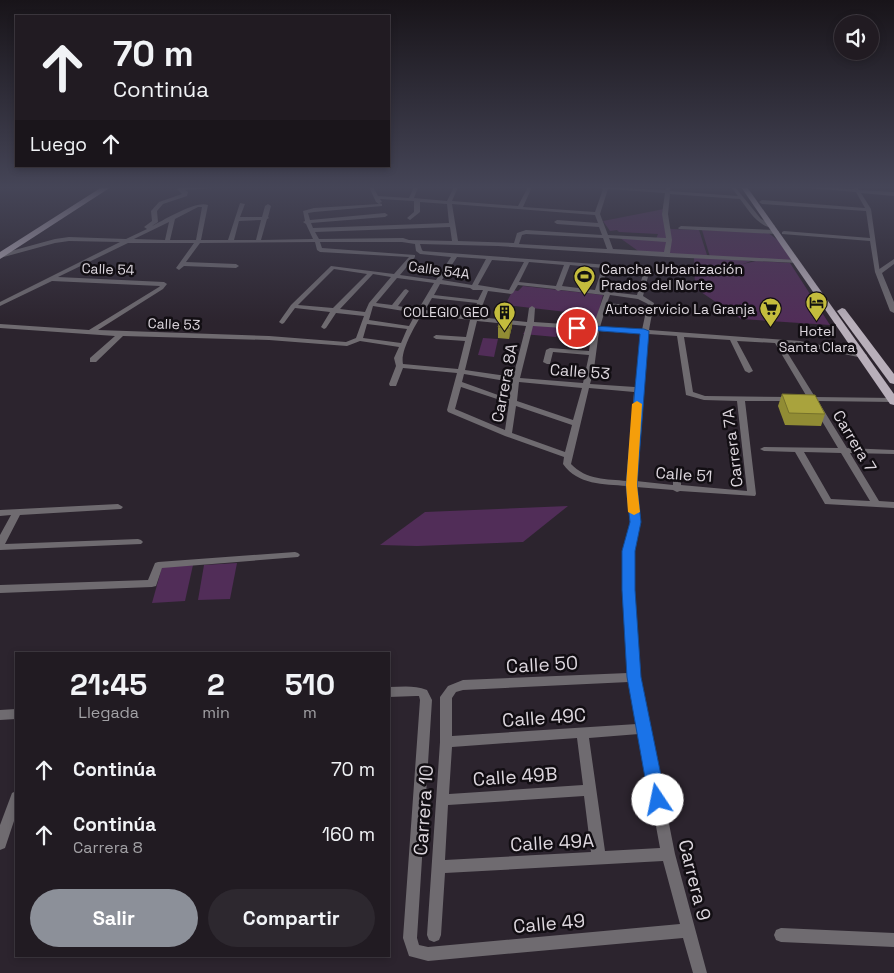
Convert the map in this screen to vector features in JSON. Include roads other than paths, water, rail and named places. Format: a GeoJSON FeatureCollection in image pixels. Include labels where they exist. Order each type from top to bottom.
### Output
{"type":"FeatureCollection","features":[{"type":"Feature","properties":{"kind":"main road"},"geometry":{"type":"LineString","coordinates":[[0,256],[37,232]]}},
{"type":"Feature","properties":{"kind":"main road"},"geometry":{"type":"LineString","coordinates":[[779,232],[796,262],[894,401]]}},
{"type":"Feature","properties":{"kind":"main road"},"geometry":{"type":"LineString","coordinates":[[779,232],[894,381]]}},
{"type":"Feature","properties":{"kind":"street"},"geometry":{"type":"LineString","coordinates":[[125,241],[139,232]]}},
{"type":"Feature","properties":{"kind":"street"},"geometry":{"type":"LineString","coordinates":[[0,304],[143,232]]}},
{"type":"Feature","properties":{"kind":"street"},"geometry":{"type":"LineString","coordinates":[[166,242],[169,232]]}},
{"type":"Feature","properties":{"kind":"street"},"geometry":{"type":"LineString","coordinates":[[200,232],[198,242],[180,266],[236,266]]}},
{"type":"Feature","properties":{"kind":"street"},"geometry":{"type":"LineString","coordinates":[[230,242],[233,232]]}},
{"type":"Feature","properties":{"kind":"street"},"geometry":{"type":"LineString","coordinates":[[258,241],[261,232]]}},
{"type":"Feature","properties":{"kind":"street"},"geometry":{"type":"LineString","coordinates":[[313,232],[318,241],[320,250],[413,256]]}},
{"type":"Feature","properties":{"kind":"street"},"geometry":{"type":"LineString","coordinates":[[398,232],[406,241],[413,256]]}},
{"type":"Feature","properties":{"kind":"street"},"geometry":{"type":"LineString","coordinates":[[453,232],[455,242]]}},
{"type":"Feature","properties":{"kind":"street"},"geometry":{"type":"LineString","coordinates":[[604,232],[611,251]]}},
{"type":"Feature","properties":{"kind":"street"},"geometry":{"type":"LineString","coordinates":[[667,255],[668,232]]}},
{"type":"Feature","properties":{"kind":"street"},"geometry":{"type":"LineString","coordinates":[[793,232],[873,240]]}},
{"type":"Feature","properties":{"kind":"street"},"geometry":{"type":"LineString","coordinates":[[872,232],[878,272],[894,311]]}},
{"type":"Feature","properties":{"kind":"street"},"geometry":{"type":"LineString","coordinates":[[516,246],[519,234],[522,233],[669,240]]}},
{"type":"Feature","properties":{"kind":"street"},"geometry":{"type":"LineString","coordinates":[[0,256],[61,240],[166,242],[406,241],[455,242],[796,262]]}},
{"type":"Feature","properties":{"kind":"street"},"geometry":{"type":"LineString","coordinates":[[418,242],[419,251],[422,253],[647,270],[640,297],[516,283],[527,261]]}},
{"type":"Feature","properties":{"kind":"street"},"geometry":{"type":"LineString","coordinates":[[358,339],[372,304],[413,256]]}},
{"type":"Feature","properties":{"kind":"street"},"geometry":{"type":"LineString","coordinates":[[393,384],[400,366],[398,361],[411,328],[455,256]]}},
{"type":"Feature","properties":{"kind":"street"},"geometry":{"type":"LineString","coordinates":[[473,288],[490,258]]}},
{"type":"Feature","properties":{"kind":"street"},"geometry":{"type":"LineString","coordinates":[[878,272],[894,261]]}},
{"type":"Feature","properties":{"kind":"street"},"geometry":{"type":"LineString","coordinates":[[558,289],[567,264]]}},
{"type":"Feature","properties":{"kind":"street"},"geometry":{"type":"LineString","coordinates":[[597,293],[606,266]]}},
{"type":"Feature","properties":{"kind":"street"},"geometry":{"type":"LineString","coordinates":[[282,322],[293,306],[333,267]]}},
{"type":"Feature","properties":{"kind":"street","name":"Calle 54A"},"geometry":{"type":"LineString","coordinates":[[333,267],[486,290],[511,292],[516,283]]}},
{"type":"Feature","properties":{"kind":"street"},"geometry":{"type":"LineString","coordinates":[[324,327],[334,311],[370,274]]}},
{"type":"Feature","properties":{"kind":"street","name":"Calle 54"},"geometry":{"type":"LineString","coordinates":[[51,279],[164,284],[161,288],[92,332]]}},
{"type":"Feature","properties":{"kind":"street"},"geometry":{"type":"LineString","coordinates":[[486,290],[468,339],[450,410],[568,456],[585,386],[596,328],[607,294]]}},
{"type":"Feature","properties":{"kind":"street"},"geometry":{"type":"LineString","coordinates":[[394,308],[406,291]]}},
{"type":"Feature","properties":{"kind":"street"},"geometry":{"type":"LineString","coordinates":[[430,296],[482,302]]}},
{"type":"Feature","properties":{"kind":"street","name":"Carrera 9"},"geometry":{"type":"LineString","coordinates":[[640,297],[651,303],[644,331],[631,485],[636,522],[629,551],[628,590],[634,677],[668,854],[700,973]]}},
{"type":"Feature","properties":{"kind":"street"},"geometry":{"type":"LineString","coordinates":[[372,304],[474,319],[800,343],[863,356]]}},
{"type":"Feature","properties":{"kind":"street"},"geometry":{"type":"LineString","coordinates":[[603,305],[649,309]]}},
{"type":"Feature","properties":{"kind":"street"},"geometry":{"type":"LineString","coordinates":[[293,306],[367,314]]}},
{"type":"Feature","properties":{"kind":"street","name":"Carrera 8A"},"geometry":{"type":"LineString","coordinates":[[508,434],[516,380],[530,324],[532,308]]}},
{"type":"Feature","properties":{"kind":"street"},"geometry":{"type":"LineString","coordinates":[[365,322],[411,328]]}},
{"type":"Feature","properties":{"kind":"street","name":"Calle 53"},"geometry":{"type":"LineString","coordinates":[[0,326],[121,334],[240,339],[264,338],[347,344]]}},
{"type":"Feature","properties":{"kind":"street"},"geometry":{"type":"LineString","coordinates":[[93,360],[121,334]]}},
{"type":"Feature","properties":{"kind":"street"},"geometry":{"type":"LineString","coordinates":[[680,334],[689,393],[704,398],[894,401]]}},
{"type":"Feature","properties":{"kind":"street"},"geometry":{"type":"LineString","coordinates":[[436,337],[468,339]]}},
{"type":"Feature","properties":{"kind":"street"},"geometry":{"type":"LineString","coordinates":[[732,338],[749,372]]}},
{"type":"Feature","properties":{"kind":"street"},"geometry":{"type":"LineString","coordinates":[[347,344],[358,339],[404,346]]}},
{"type":"Feature","properties":{"kind":"street","name":"Carrera 7"},"geometry":{"type":"LineString","coordinates":[[777,341],[876,505]]}},
{"type":"Feature","properties":{"kind":"street"},"geometry":{"type":"LineString","coordinates":[[547,362],[550,350],[591,353]]}},
{"type":"Feature","properties":{"kind":"street","name":"Calle 53"},"geometry":{"type":"LineString","coordinates":[[400,366],[460,371],[516,380],[638,390]]}},
{"type":"Feature","properties":{"kind":"street"},"geometry":{"type":"LineString","coordinates":[[458,383],[576,424]]}},
{"type":"Feature","properties":{"kind":"street","name":"Carrera 7A"},"geometry":{"type":"LineString","coordinates":[[741,398],[752,494]]}},
{"type":"Feature","properties":{"kind":"street"},"geometry":{"type":"LineString","coordinates":[[764,450],[894,452]]}},
{"type":"Feature","properties":{"kind":"street"},"geometry":{"type":"LineString","coordinates":[[798,450],[828,502],[894,506]]}},
{"type":"Feature","properties":{"kind":"street","name":"Calle 51"},"geometry":{"type":"LineString","coordinates":[[568,456],[568,464],[573,472],[586,478],[631,485],[752,494]]}},
{"type":"Feature","properties":{"kind":"street"},"geometry":{"type":"LineString","coordinates":[[677,472],[677,489]]}},
{"type":"Feature","properties":{"kind":"street"},"geometry":{"type":"LineString","coordinates":[[0,513],[118,507]]}},
{"type":"Feature","properties":{"kind":"street"},"geometry":{"type":"LineString","coordinates":[[17,512],[0,546],[138,542]]}},
{"type":"Feature","properties":{"kind":"street"},"geometry":{"type":"LineString","coordinates":[[0,589],[152,583],[158,565],[295,555]]}},
{"type":"Feature","properties":{"kind":"street","name":"Calle 50"},"geometry":{"type":"LineString","coordinates":[[452,689],[463,685],[634,677]]}},
{"type":"Feature","properties":{"kind":"street","name":"Carrera 10"},"geometry":{"type":"LineString","coordinates":[[434,936],[446,742],[446,697],[452,689]]}},
{"type":"Feature","properties":{"kind":"street","name":"Calle 49"},"geometry":{"type":"LineString","coordinates":[[390,692],[416,690],[423,693],[426,700],[410,938],[414,951],[428,954],[688,930]]}},
{"type":"Feature","properties":{"kind":"street"},"geometry":{"type":"LineString","coordinates":[[0,715],[15,714]]}},
{"type":"Feature","properties":{"kind":"street","name":"Calle 49C"},"geometry":{"type":"LineString","coordinates":[[446,742],[644,729]]}},
{"type":"Feature","properties":{"kind":"street"},"geometry":{"type":"LineString","coordinates":[[582,733],[599,858]]}},
{"type":"Feature","properties":{"kind":"street","name":"Calle 49B"},"geometry":{"type":"LineString","coordinates":[[443,800],[590,790]]}},
{"type":"Feature","properties":{"kind":"street"},"geometry":{"type":"LineString","coordinates":[[0,844],[15,800]]}},
{"type":"Feature","properties":{"kind":"street","name":"Calle 49A"},"geometry":{"type":"LineString","coordinates":[[438,867],[668,854]]}},
{"type":"Feature","properties":{"kind":"street"},"geometry":{"type":"LineString","coordinates":[[780,935],[894,940]]}},
{"type":"Feature","properties":{"kind":"place","name":"Cancha Urbanización Prados del Norte"},"geometry":{"type":"Point","coordinates":[585,296]}},
{"type":"Feature","properties":{"kind":"place","name":"Hotel Santa Clara"},"geometry":{"type":"Point","coordinates":[817,322]}},
{"type":"Feature","properties":{"kind":"place","name":"Autoservicio La Granja"},"geometry":{"type":"Point","coordinates":[771,328]}},
{"type":"Feature","properties":{"kind":"place","name":"COLEGIO GEO"},"geometry":{"type":"Point","coordinates":[505,331]}}]}
